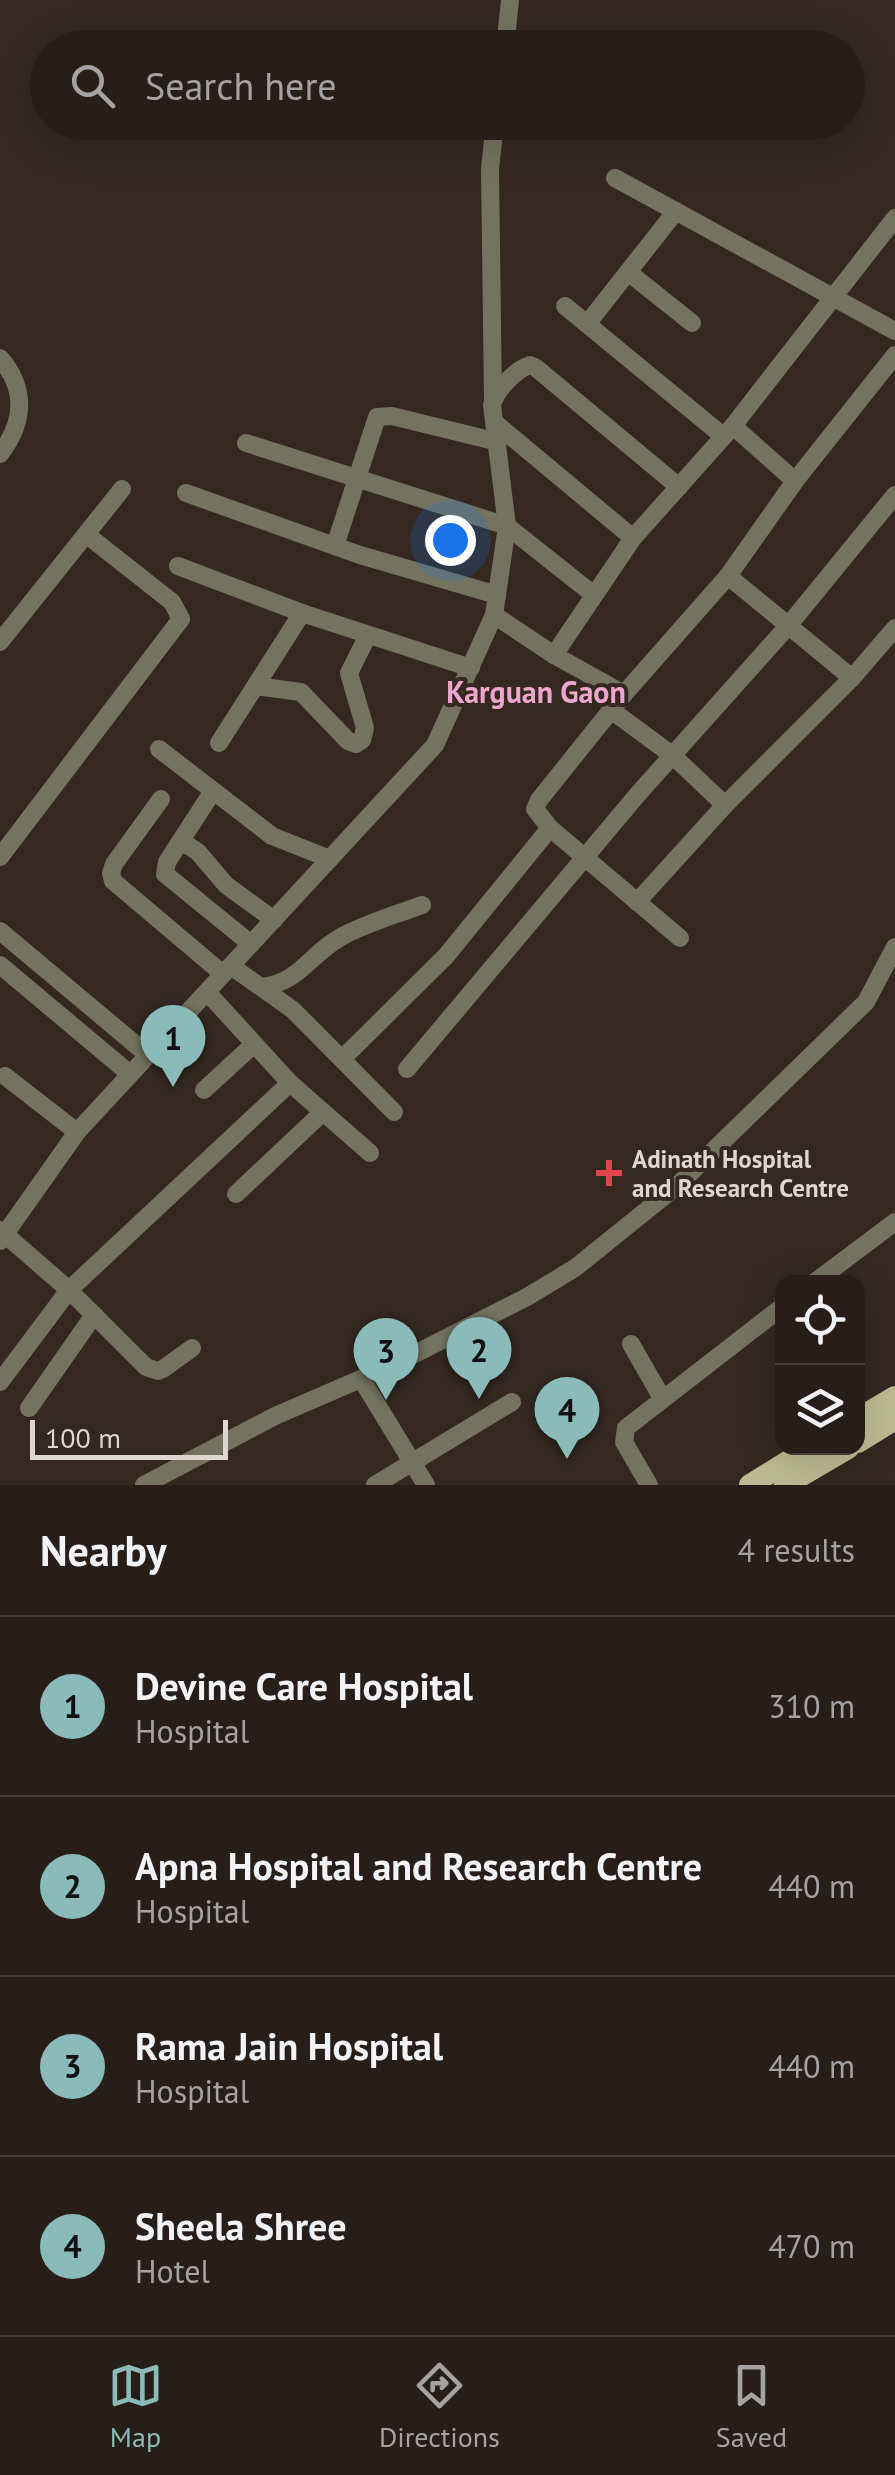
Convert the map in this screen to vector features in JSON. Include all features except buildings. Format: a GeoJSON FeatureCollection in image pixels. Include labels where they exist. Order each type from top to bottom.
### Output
{"type":"FeatureCollection","features":[{"type":"Feature","properties":{"kind":"main road"},"geometry":{"type":"LineString","coordinates":[[865,1415],[895,1397]]}},
{"type":"Feature","properties":{"kind":"main road"},"geometry":{"type":"LineString","coordinates":[[865,1438],[895,1419]]}},
{"type":"Feature","properties":{"kind":"main road"},"geometry":{"type":"LineString","coordinates":[[750,1485],[799,1455]]}},
{"type":"Feature","properties":{"kind":"main road"},"geometry":{"type":"LineString","coordinates":[[785,1485],[836,1455]]}},
{"type":"Feature","properties":{"kind":"street"},"geometry":{"type":"LineString","coordinates":[[507,30],[510,0]]}},
{"type":"Feature","properties":{"kind":"street"},"geometry":{"type":"LineString","coordinates":[[192,1348],[163,1369],[153,1371],[69,1290],[2,1235],[78,1132],[436,745],[471,668],[494,616],[507,526],[493,400],[490,169],[494,140]]}},
{"type":"Feature","properties":{"kind":"street"},"geometry":{"type":"LineString","coordinates":[[615,178],[895,331]]}},
{"type":"Feature","properties":{"kind":"street"},"geometry":{"type":"LineString","coordinates":[[588,324],[676,211]]}},
{"type":"Feature","properties":{"kind":"street"},"geometry":{"type":"LineString","coordinates":[[554,655],[632,538],[728,431],[895,218]]}},
{"type":"Feature","properties":{"kind":"street"},"geometry":{"type":"LineString","coordinates":[[628,272],[692,323]]}},
{"type":"Feature","properties":{"kind":"street"},"geometry":{"type":"LineString","coordinates":[[566,306],[795,481]]}},
{"type":"Feature","properties":{"kind":"street"},"geometry":{"type":"LineString","coordinates":[[680,938],[550,828],[537,816],[535,808],[624,694],[728,576],[795,481],[895,355]]}},
{"type":"Feature","properties":{"kind":"street"},"geometry":{"type":"LineString","coordinates":[[0,358],[20,393],[17,426],[0,454]]}},
{"type":"Feature","properties":{"kind":"street"},"geometry":{"type":"LineString","coordinates":[[493,400],[521,368],[530,365],[680,486]]}},
{"type":"Feature","properties":{"kind":"street"},"geometry":{"type":"LineString","coordinates":[[335,546],[377,416],[496,432],[632,538]]}},
{"type":"Feature","properties":{"kind":"street"},"geometry":{"type":"LineString","coordinates":[[246,442],[507,526],[594,595]]}},
{"type":"Feature","properties":{"kind":"street"},"geometry":{"type":"LineString","coordinates":[[0,642],[122,489]]}},
{"type":"Feature","properties":{"kind":"street"},"geometry":{"type":"LineString","coordinates":[[186,493],[335,546],[497,595]]}},
{"type":"Feature","properties":{"kind":"street"},"geometry":{"type":"LineString","coordinates":[[407,1069],[672,755],[788,626],[895,494]]}},
{"type":"Feature","properties":{"kind":"street"},"geometry":{"type":"LineString","coordinates":[[0,857],[180,619],[172,602],[87,534]]}},
{"type":"Feature","properties":{"kind":"street"},"geometry":{"type":"LineString","coordinates":[[178,566],[302,613],[471,668]]}},
{"type":"Feature","properties":{"kind":"street"},"geometry":{"type":"LineString","coordinates":[[728,576],[852,678]]}},
{"type":"Feature","properties":{"kind":"street"},"geometry":{"type":"LineString","coordinates":[[220,743],[302,613]]}},
{"type":"Feature","properties":{"kind":"street"},"geometry":{"type":"LineString","coordinates":[[494,616],[624,694]]}},
{"type":"Feature","properties":{"kind":"street"},"geometry":{"type":"LineString","coordinates":[[637,902],[724,805],[852,678],[895,628]]}},
{"type":"Feature","properties":{"kind":"street"},"geometry":{"type":"LineString","coordinates":[[256,686],[301,692],[348,741],[356,744],[362,740],[365,728],[349,673],[368,634]]}},
{"type":"Feature","properties":{"kind":"street"},"geometry":{"type":"LineString","coordinates":[[611,710],[672,755],[724,805]]}},
{"type":"Feature","properties":{"kind":"street"},"geometry":{"type":"LineString","coordinates":[[159,749],[272,836],[330,859]]}},
{"type":"Feature","properties":{"kind":"street"},"geometry":{"type":"LineString","coordinates":[[214,791],[167,862],[165,874],[251,944]]}},
{"type":"Feature","properties":{"kind":"street"},"geometry":{"type":"LineString","coordinates":[[161,799],[114,864],[110,873],[113,881],[227,970],[263,988],[293,1010],[394,1112]]}},
{"type":"Feature","properties":{"kind":"street"},"geometry":{"type":"LineString","coordinates":[[342,1059],[446,956],[550,828]]}},
{"type":"Feature","properties":{"kind":"street"},"geometry":{"type":"LineString","coordinates":[[181,841],[198,852],[226,885],[274,920]]}},
{"type":"Feature","properties":{"kind":"street"},"geometry":{"type":"LineString","coordinates":[[263,988],[288,981],[350,932],[422,905]]}},
{"type":"Feature","properties":{"kind":"street"},"geometry":{"type":"LineString","coordinates":[[0,931],[148,1055]]}},
{"type":"Feature","properties":{"kind":"street"},"geometry":{"type":"LineString","coordinates":[[144,1485],[275,1416],[362,1380],[552,1282],[678,1185],[866,1002],[895,947]]}},
{"type":"Feature","properties":{"kind":"street"},"geometry":{"type":"LineString","coordinates":[[0,964],[130,1074]]}},
{"type":"Feature","properties":{"kind":"street"},"geometry":{"type":"LineString","coordinates":[[207,992],[290,1083],[370,1154]]}},
{"type":"Feature","properties":{"kind":"street"},"geometry":{"type":"LineString","coordinates":[[204,1090],[254,1044]]}},
{"type":"Feature","properties":{"kind":"street"},"geometry":{"type":"LineString","coordinates":[[5,1076],[78,1132]]}},
{"type":"Feature","properties":{"kind":"street"},"geometry":{"type":"LineString","coordinates":[[0,1382],[69,1290],[290,1083]]}},
{"type":"Feature","properties":{"kind":"street"},"geometry":{"type":"LineString","coordinates":[[236,1194],[323,1112]]}},
{"type":"Feature","properties":{"kind":"street"},"geometry":{"type":"LineString","coordinates":[[824,1275],[895,1222]]}},
{"type":"Feature","properties":{"kind":"street"},"geometry":{"type":"LineString","coordinates":[[648,1485],[624,1442],[626,1428],[775,1312]]}},
{"type":"Feature","properties":{"kind":"street"},"geometry":{"type":"LineString","coordinates":[[28,1408],[94,1315]]}},
{"type":"Feature","properties":{"kind":"street"},"geometry":{"type":"LineString","coordinates":[[631,1344],[662,1398]]}},
{"type":"Feature","properties":{"kind":"street"},"geometry":{"type":"LineString","coordinates":[[362,1380],[426,1485]]}},
{"type":"Feature","properties":{"kind":"street"},"geometry":{"type":"LineString","coordinates":[[375,1485],[512,1402]]}},
{"type":"Feature","properties":{"kind":"place","name":"Devine Care Hospital"},"geometry":{"type":"Point","coordinates":[173,1087]}},
{"type":"Feature","properties":{"kind":"place","name":"Adinath Hospital and Research Centre"},"geometry":{"type":"Point","coordinates":[609,1173]}},
{"type":"Feature","properties":{"kind":"place","name":"Apna Hospital and Research Centre"},"geometry":{"type":"Point","coordinates":[479,1399]}},
{"type":"Feature","properties":{"kind":"place","name":"Rama Jain Hospital"},"geometry":{"type":"Point","coordinates":[386,1400]}},
{"type":"Feature","properties":{"kind":"place","name":"Sheela Shree"},"geometry":{"type":"Point","coordinates":[567,1459]}},
{"type":"Feature","properties":{"kind":"district","name":"Karguan Gaon"},"geometry":{"type":"Point","coordinates":[536,693]}}]}
